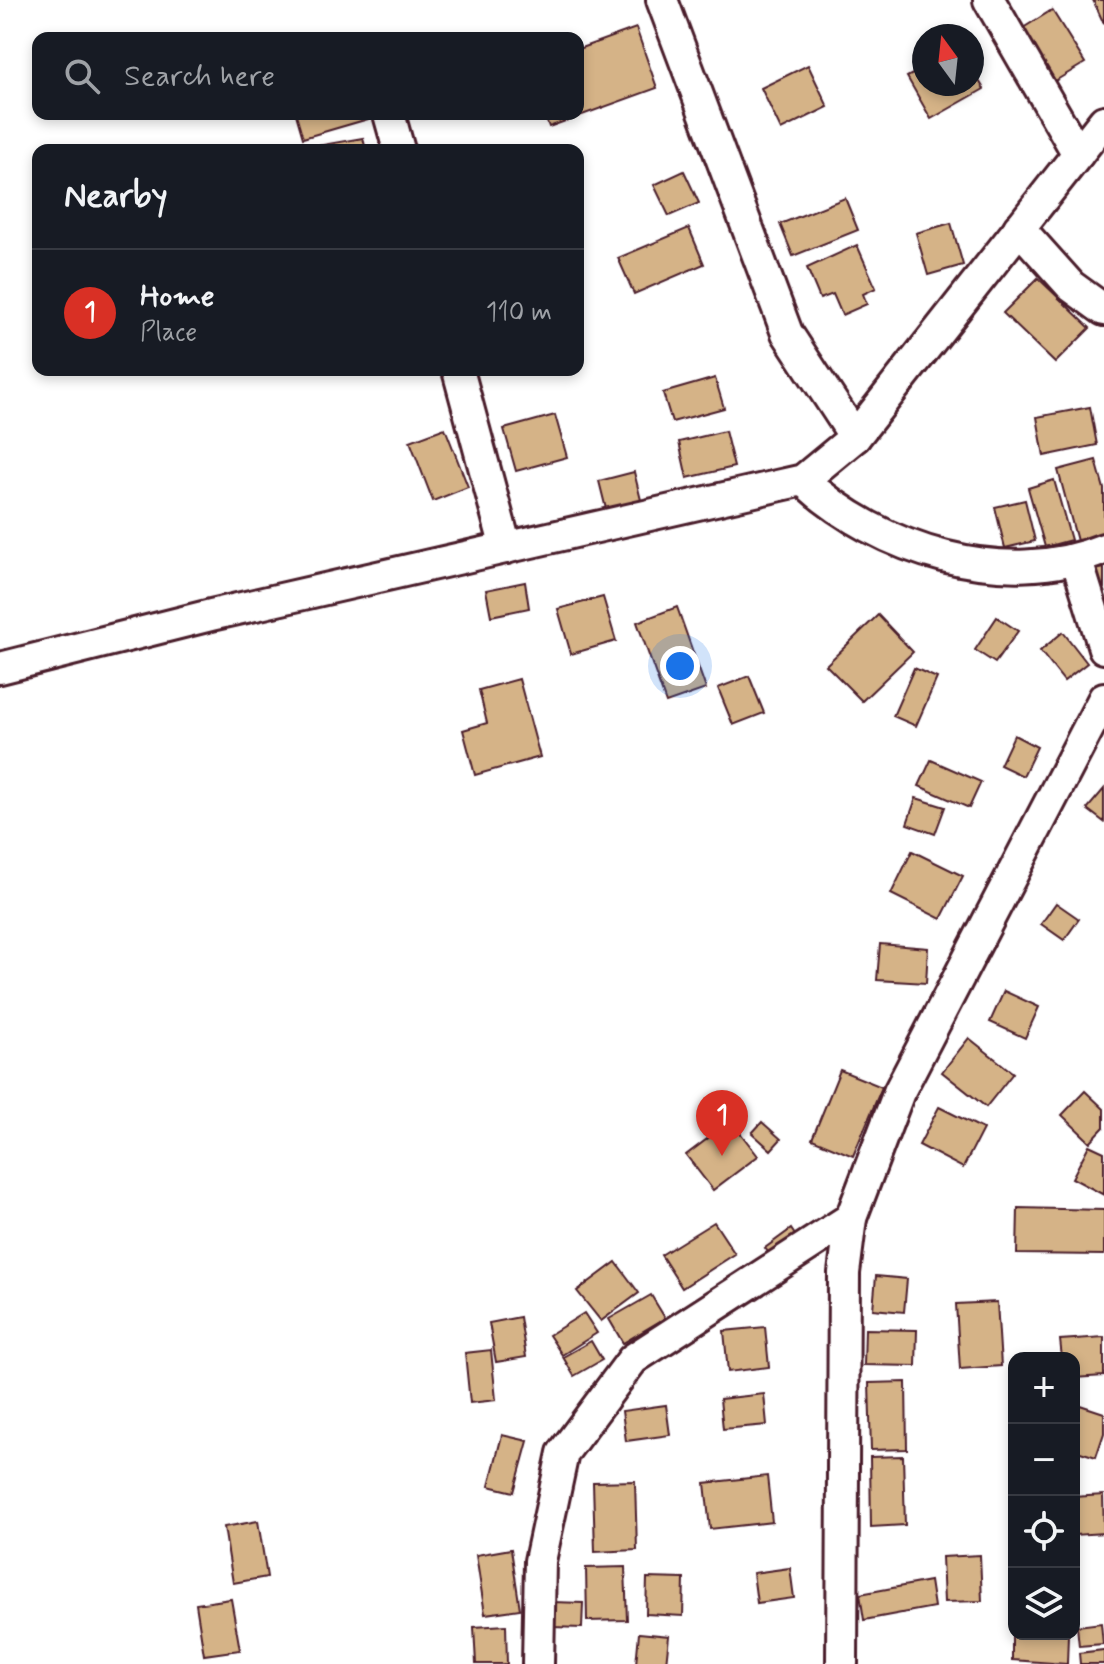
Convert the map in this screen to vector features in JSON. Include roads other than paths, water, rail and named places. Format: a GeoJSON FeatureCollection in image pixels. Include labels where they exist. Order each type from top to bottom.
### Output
{"type":"FeatureCollection","features":[{"type":"Feature","properties":{"kind":"street"},"geometry":{"type":"LineString","coordinates":[[662,0],[787,333],[855,437]]}},
{"type":"Feature","properties":{"kind":"street"},"geometry":{"type":"LineString","coordinates":[[989,0],[1078,154]]}},
{"type":"Feature","properties":{"kind":"street"},"geometry":{"type":"LineString","coordinates":[[391,120],[397,144]]}},
{"type":"Feature","properties":{"kind":"street"},"geometry":{"type":"LineString","coordinates":[[0,668],[211,615],[803,480],[855,437],[1104,121]]}},
{"type":"Feature","properties":{"kind":"street"},"geometry":{"type":"LineString","coordinates":[[1019,228],[1071,286],[1104,310]]}},
{"type":"Feature","properties":{"kind":"street"},"geometry":{"type":"LineString","coordinates":[[460,376],[506,548]]}},
{"type":"Feature","properties":{"kind":"street"},"geometry":{"type":"LineString","coordinates":[[803,480],[831,506],[893,540],[969,561],[1021,567],[1090,555],[1104,648]]}},
{"type":"Feature","properties":{"kind":"street"},"geometry":{"type":"LineString","coordinates":[[842,1664],[844,1273],[851,1218],[899,1092],[1104,698]]}},
{"type":"Feature","properties":{"kind":"street"},"geometry":{"type":"LineString","coordinates":[[538,1664],[540,1561],[563,1453],[633,1359],[851,1218]]}},
{"type":"Feature","properties":{"kind":"place","name":"Home"},"geometry":{"type":"Point","coordinates":[722,1156]}}]}
